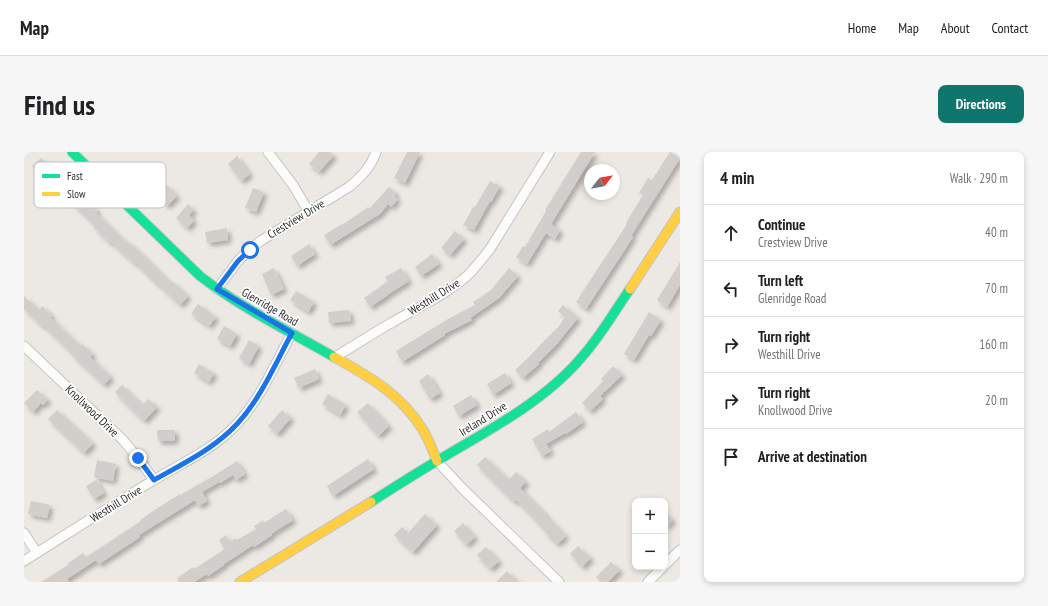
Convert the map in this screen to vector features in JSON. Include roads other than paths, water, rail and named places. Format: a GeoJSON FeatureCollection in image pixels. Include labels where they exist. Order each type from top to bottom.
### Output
{"type":"FeatureCollection","features":[{"type":"Feature","properties":{"kind":"main road","name":"Glenridge Road"},"geometry":{"type":"LineString","coordinates":[[76,154],[84,162]]}},
{"type":"Feature","properties":{"kind":"main road","name":"Glenridge Road"},"geometry":{"type":"LineString","coordinates":[[131,208],[200,276],[217,289],[384,387],[412,413],[422,427],[437,461]]}},
{"type":"Feature","properties":{"kind":"main road","name":"Ireland Drive"},"geometry":{"type":"LineString","coordinates":[[240,582],[481,435],[553,385],[581,359],[597,339],[680,212]]}},
{"type":"Feature","properties":{"kind":"street"},"geometry":{"type":"LineString","coordinates":[[268,152],[293,185],[309,212]]}},
{"type":"Feature","properties":{"kind":"street","name":"Crestview Drive"},"geometry":{"type":"LineString","coordinates":[[217,289],[238,261],[262,240],[349,187],[360,178],[369,166],[376,152]]}},
{"type":"Feature","properties":{"kind":"street","name":"Westhill Drive"},"geometry":{"type":"LineString","coordinates":[[335,357],[452,288],[467,276],[490,249],[550,152]]}},
{"type":"Feature","properties":{"kind":"street","name":"Westhill Drive"},"geometry":{"type":"LineString","coordinates":[[24,560],[204,451],[222,438],[236,425],[256,399],[292,333]]}},
{"type":"Feature","properties":{"kind":"street","name":"Knollwood Drive"},"geometry":{"type":"LineString","coordinates":[[24,346],[122,439],[154,480]]}},
{"type":"Feature","properties":{"kind":"street"},"geometry":{"type":"LineString","coordinates":[[437,461],[463,489],[559,582]]}},
{"type":"Feature","properties":{"kind":"street"},"geometry":{"type":"LineString","coordinates":[[24,533],[37,553]]}},
{"type":"Feature","properties":{"kind":"street"},"geometry":{"type":"LineString","coordinates":[[668,562],[680,550]]}},
{"type":"Feature","properties":{"kind":"street"},"geometry":{"type":"LineString","coordinates":[[648,582],[660,570]]}}]}
